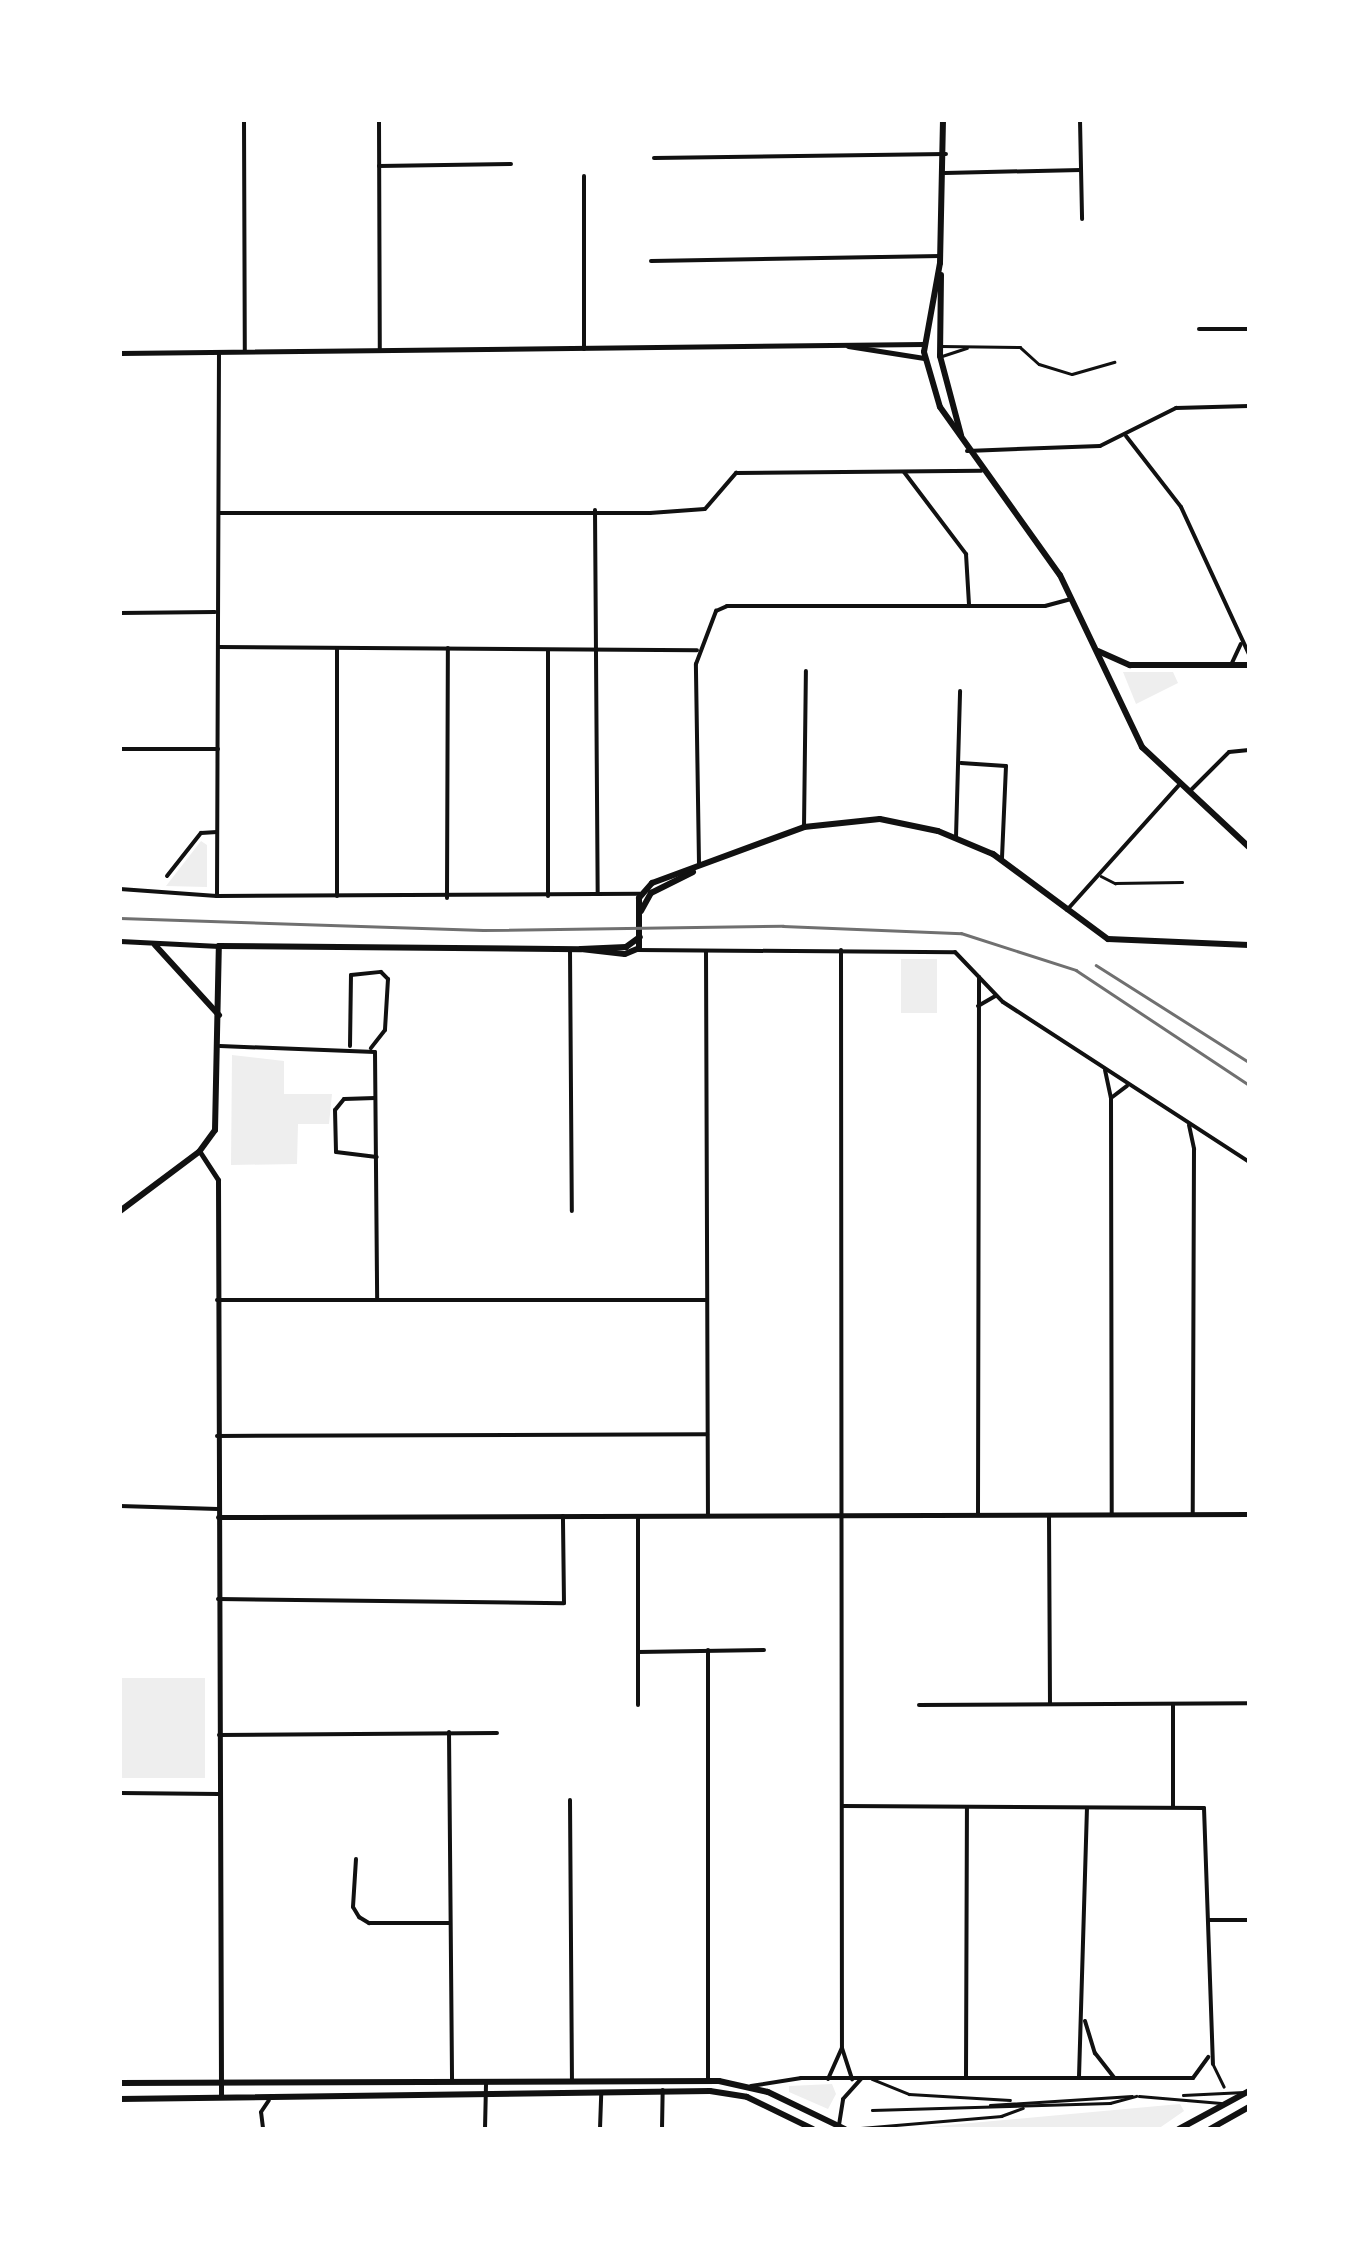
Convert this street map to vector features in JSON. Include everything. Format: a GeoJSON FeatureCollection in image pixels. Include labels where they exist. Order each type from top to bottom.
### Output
{"type":"FeatureCollection","features":[{"type":"Feature","properties":{"kind":"main road"},"geometry":{"type":"LineString","coordinates":[[942,120],[946,154],[940,356],[966,449]]}},
{"type":"Feature","properties":{"kind":"main road"},"geometry":{"type":"LineString","coordinates":[[940,260],[924,344],[932,391],[966,449],[1072,599],[1142,748],[1249,847]]}},
{"type":"Feature","properties":{"kind":"main road"},"geometry":{"type":"LineString","coordinates":[[924,344],[940,346]]}},
{"type":"Feature","properties":{"kind":"main road"},"geometry":{"type":"LineString","coordinates":[[924,358],[940,356]]}},
{"type":"Feature","properties":{"kind":"main road"},"geometry":{"type":"LineString","coordinates":[[1097,650],[1130,665],[1249,665]]}},
{"type":"Feature","properties":{"kind":"main road"},"geometry":{"type":"LineString","coordinates":[[120,1211],[199,1152],[218,1122],[219,946],[637,950],[644,895],[657,881],[804,828],[880,820],[956,837],[1002,859],[1103,937],[1128,944],[1249,945]]}},
{"type":"Feature","properties":{"kind":"main road"},"geometry":{"type":"LineString","coordinates":[[581,949],[626,947],[640,937]]}},
{"type":"Feature","properties":{"kind":"main road"},"geometry":{"type":"LineString","coordinates":[[155,945],[220,1016]]}},
{"type":"Feature","properties":{"kind":"main road"},"geometry":{"type":"LineString","coordinates":[[120,2083],[708,2081],[750,2086],[843,2128]]}},
{"type":"Feature","properties":{"kind":"main road"},"geometry":{"type":"LineString","coordinates":[[120,2099],[486,2096],[662,2090],[735,2094],[813,2129]]}},
{"type":"Feature","properties":{"kind":"main road"},"geometry":{"type":"LineString","coordinates":[[1180,2129],[1247,2092]]}},
{"type":"Feature","properties":{"kind":"main road"},"geometry":{"type":"LineString","coordinates":[[1210,2129],[1248,2109]]}},
{"type":"Feature","properties":{"kind":"street"},"geometry":{"type":"LineString","coordinates":[[244,120],[245,352]]}},
{"type":"Feature","properties":{"kind":"street"},"geometry":{"type":"LineString","coordinates":[[379,120],[380,351]]}},
{"type":"Feature","properties":{"kind":"street"},"geometry":{"type":"LineString","coordinates":[[1080,120],[1082,219]]}},
{"type":"Feature","properties":{"kind":"street"},"geometry":{"type":"LineString","coordinates":[[654,158],[946,154]]}},
{"type":"Feature","properties":{"kind":"street"},"geometry":{"type":"LineString","coordinates":[[380,166],[510,164]]}},
{"type":"Feature","properties":{"kind":"street"},"geometry":{"type":"LineString","coordinates":[[945,172],[1081,170]]}},
{"type":"Feature","properties":{"kind":"street"},"geometry":{"type":"LineString","coordinates":[[584,176],[584,349]]}},
{"type":"Feature","properties":{"kind":"street"},"geometry":{"type":"LineString","coordinates":[[651,261],[940,260]]}},
{"type":"Feature","properties":{"kind":"street"},"geometry":{"type":"LineString","coordinates":[[1199,330],[1249,329]]}},
{"type":"Feature","properties":{"kind":"street"},"geometry":{"type":"LineString","coordinates":[[120,353],[924,344]]}},
{"type":"Feature","properties":{"kind":"street"},"geometry":{"type":"LineString","coordinates":[[846,346],[924,358]]}},
{"type":"Feature","properties":{"kind":"street"},"geometry":{"type":"LineString","coordinates":[[217,896],[219,353]]}},
{"type":"Feature","properties":{"kind":"street"},"geometry":{"type":"LineString","coordinates":[[966,449],[1100,446],[1176,408],[1249,406]]}},
{"type":"Feature","properties":{"kind":"street"},"geometry":{"type":"LineString","coordinates":[[1126,436],[1182,507],[1241,644],[1249,654]]}},
{"type":"Feature","properties":{"kind":"street"},"geometry":{"type":"LineString","coordinates":[[219,514],[704,509],[736,473],[981,471]]}},
{"type":"Feature","properties":{"kind":"street"},"geometry":{"type":"LineString","coordinates":[[904,472],[966,554],[969,606]]}},
{"type":"Feature","properties":{"kind":"street"},"geometry":{"type":"LineString","coordinates":[[596,510],[598,894]]}},
{"type":"Feature","properties":{"kind":"street"},"geometry":{"type":"LineString","coordinates":[[701,868],[698,650],[716,612],[727,606],[1045,606],[1072,599]]}},
{"type":"Feature","properties":{"kind":"street"},"geometry":{"type":"LineString","coordinates":[[120,613],[218,612]]}},
{"type":"Feature","properties":{"kind":"street"},"geometry":{"type":"LineString","coordinates":[[1231,665],[1241,644]]}},
{"type":"Feature","properties":{"kind":"street"},"geometry":{"type":"LineString","coordinates":[[218,647],[698,650]]}},
{"type":"Feature","properties":{"kind":"street"},"geometry":{"type":"LineString","coordinates":[[337,648],[337,896]]}},
{"type":"Feature","properties":{"kind":"street"},"geometry":{"type":"LineString","coordinates":[[447,898],[448,648]]}},
{"type":"Feature","properties":{"kind":"street"},"geometry":{"type":"LineString","coordinates":[[548,649],[548,896]]}},
{"type":"Feature","properties":{"kind":"street"},"geometry":{"type":"LineString","coordinates":[[804,828],[806,671]]}},
{"type":"Feature","properties":{"kind":"street"},"geometry":{"type":"LineString","coordinates":[[956,837],[960,691]]}},
{"type":"Feature","properties":{"kind":"street"},"geometry":{"type":"LineString","coordinates":[[120,749],[218,749]]}},
{"type":"Feature","properties":{"kind":"street"},"geometry":{"type":"LineString","coordinates":[[1188,793],[1226,754],[1249,750]]}},
{"type":"Feature","properties":{"kind":"street"},"geometry":{"type":"LineString","coordinates":[[961,763],[1006,766],[1002,859]]}},
{"type":"Feature","properties":{"kind":"street"},"geometry":{"type":"LineString","coordinates":[[1068,910],[1180,786]]}},
{"type":"Feature","properties":{"kind":"street"},"geometry":{"type":"LineString","coordinates":[[166,876],[201,833],[217,832]]}},
{"type":"Feature","properties":{"kind":"street"},"geometry":{"type":"LineString","coordinates":[[120,889],[217,896],[644,895]]}},
{"type":"Feature","properties":{"kind":"street"},"geometry":{"type":"LineString","coordinates":[[120,941],[219,946]]}},
{"type":"Feature","properties":{"kind":"street"},"geometry":{"type":"LineString","coordinates":[[570,948],[572,1210]]}},
{"type":"Feature","properties":{"kind":"street"},"geometry":{"type":"LineString","coordinates":[[637,950],[944,949],[979,976],[996,996],[1249,1162]]}},
{"type":"Feature","properties":{"kind":"street"},"geometry":{"type":"LineString","coordinates":[[706,950],[708,1515]]}},
{"type":"Feature","properties":{"kind":"street"},"geometry":{"type":"LineString","coordinates":[[841,950],[842,2048],[852,2078]]}},
{"type":"Feature","properties":{"kind":"street"},"geometry":{"type":"LineString","coordinates":[[350,1046],[351,975],[381,972],[388,979],[385,1030],[371,1048],[377,1098],[378,1300]]}},
{"type":"Feature","properties":{"kind":"street"},"geometry":{"type":"LineString","coordinates":[[978,1515],[979,976]]}},
{"type":"Feature","properties":{"kind":"street"},"geometry":{"type":"LineString","coordinates":[[976,1006],[996,996]]}},
{"type":"Feature","properties":{"kind":"street"},"geometry":{"type":"LineString","coordinates":[[220,1046],[371,1048]]}},
{"type":"Feature","properties":{"kind":"street"},"geometry":{"type":"LineString","coordinates":[[1105,1070],[1110,1098],[1112,1514]]}},
{"type":"Feature","properties":{"kind":"street"},"geometry":{"type":"LineString","coordinates":[[1110,1098],[1129,1086]]}},
{"type":"Feature","properties":{"kind":"street"},"geometry":{"type":"LineString","coordinates":[[377,1098],[344,1099],[336,1124],[336,1152],[378,1157]]}},
{"type":"Feature","properties":{"kind":"street"},"geometry":{"type":"LineString","coordinates":[[1188,1124],[1194,1149],[1194,1514]]}},
{"type":"Feature","properties":{"kind":"street"},"geometry":{"type":"LineString","coordinates":[[1194,1149],[1205,1134]]}},
{"type":"Feature","properties":{"kind":"street"},"geometry":{"type":"LineString","coordinates":[[199,1152],[218,1176],[221,2097]]}},
{"type":"Feature","properties":{"kind":"street"},"geometry":{"type":"LineString","coordinates":[[218,1300],[706,1300]]}},
{"type":"Feature","properties":{"kind":"street"},"geometry":{"type":"LineString","coordinates":[[218,1436],[707,1434]]}},
{"type":"Feature","properties":{"kind":"street"},"geometry":{"type":"LineString","coordinates":[[120,1506],[218,1513],[563,1516],[1249,1514]]}},
{"type":"Feature","properties":{"kind":"street"},"geometry":{"type":"LineString","coordinates":[[1048,1515],[1050,1704]]}},
{"type":"Feature","properties":{"kind":"street"},"geometry":{"type":"LineString","coordinates":[[218,1599],[564,1603],[563,1516]]}},
{"type":"Feature","properties":{"kind":"street"},"geometry":{"type":"LineString","coordinates":[[638,1516],[638,1705]]}},
{"type":"Feature","properties":{"kind":"street"},"geometry":{"type":"LineString","coordinates":[[708,1650],[704,1849],[708,2081]]}},
{"type":"Feature","properties":{"kind":"street"},"geometry":{"type":"LineString","coordinates":[[638,1652],[764,1650]]}},
{"type":"Feature","properties":{"kind":"street"},"geometry":{"type":"LineString","coordinates":[[1173,1704],[1173,1806]]}},
{"type":"Feature","properties":{"kind":"street"},"geometry":{"type":"LineString","coordinates":[[920,1705],[1249,1704]]}},
{"type":"Feature","properties":{"kind":"street"},"geometry":{"type":"LineString","coordinates":[[448,1732],[452,2084]]}},
{"type":"Feature","properties":{"kind":"street"},"geometry":{"type":"LineString","coordinates":[[219,1735],[497,1733]]}},
{"type":"Feature","properties":{"kind":"street"},"geometry":{"type":"LineString","coordinates":[[120,1793],[219,1794]]}},
{"type":"Feature","properties":{"kind":"street"},"geometry":{"type":"LineString","coordinates":[[570,1800],[572,2084]]}},
{"type":"Feature","properties":{"kind":"street"},"geometry":{"type":"LineString","coordinates":[[842,1806],[1173,1806],[1208,1812],[1208,2048],[1213,2064]]}},
{"type":"Feature","properties":{"kind":"street"},"geometry":{"type":"LineString","coordinates":[[1079,2077],[1086,2022],[1087,1806]]}},
{"type":"Feature","properties":{"kind":"street"},"geometry":{"type":"LineString","coordinates":[[966,2078],[968,1807]]}},
{"type":"Feature","properties":{"kind":"street"},"geometry":{"type":"LineString","coordinates":[[356,1858],[353,1908],[359,1918],[369,1923],[450,1923]]}},
{"type":"Feature","properties":{"kind":"street"},"geometry":{"type":"LineString","coordinates":[[1209,1920],[1249,1920]]}},
{"type":"Feature","properties":{"kind":"street"},"geometry":{"type":"LineString","coordinates":[[1086,2022],[1095,2053],[1114,2077]]}},
{"type":"Feature","properties":{"kind":"street"},"geometry":{"type":"LineString","coordinates":[[828,2078],[842,2048]]}},
{"type":"Feature","properties":{"kind":"street"},"geometry":{"type":"LineString","coordinates":[[750,2086],[828,2078],[1196,2078],[1208,2048]]}},
{"type":"Feature","properties":{"kind":"street"},"geometry":{"type":"LineString","coordinates":[[843,2128],[843,2099],[862,2078]]}},
{"type":"Feature","properties":{"kind":"street"},"geometry":{"type":"LineString","coordinates":[[485,2129],[486,2084]]}},
{"type":"Feature","properties":{"kind":"street"},"geometry":{"type":"LineString","coordinates":[[662,2090],[662,2129]]}},
{"type":"Feature","properties":{"kind":"street"},"geometry":{"type":"LineString","coordinates":[[600,2094],[600,2129]]}},
{"type":"Feature","properties":{"kind":"street"},"geometry":{"type":"LineString","coordinates":[[264,2128],[261,2111],[272,2096]]}},
{"type":"Feature","properties":{"kind":"street"},"geometry":{"type":"LineString","coordinates":[[254,2120],[264,2128]]}},
{"type":"Feature","properties":{"kind":"lane"},"geometry":{"type":"LineString","coordinates":[[940,346],[1020,347],[1039,364],[1072,374],[1114,362]]}},
{"type":"Feature","properties":{"kind":"lane"},"geometry":{"type":"LineString","coordinates":[[940,356],[968,347]]}},
{"type":"Feature","properties":{"kind":"lane"},"geometry":{"type":"LineString","coordinates":[[1100,875],[1116,883],[1182,882]]}},
{"type":"Feature","properties":{"kind":"lane"},"geometry":{"type":"LineString","coordinates":[[1213,2064],[1224,2088]]}},
{"type":"Feature","properties":{"kind":"lane"},"geometry":{"type":"LineString","coordinates":[[871,2078],[909,2094],[1013,2100],[1182,2095],[1224,2088],[1247,2092]]}},
{"type":"Feature","properties":{"kind":"lane"},"geometry":{"type":"LineString","coordinates":[[1182,2095],[1248,2109]]}},
{"type":"Feature","properties":{"kind":"lane"},"geometry":{"type":"LineString","coordinates":[[872,2110],[1024,2108],[1136,2096]]}},
{"type":"Feature","properties":{"kind":"lane"},"geometry":{"type":"LineString","coordinates":[[989,2106],[1013,2100]]}},
{"type":"Feature","properties":{"kind":"lane"},"geometry":{"type":"LineString","coordinates":[[843,2128],[1000,2116],[1024,2108]]}},
{"type":"Feature","properties":{"kind":"lane"},"geometry":{"type":"LineString","coordinates":[[893,2129],[899,2122]]}},
{"type":"Feature","properties":{"kind":"shaded area"},"geometry":{"type":"Polygon","coordinates":[[[1123,672],[1173,672],[1178,683],[1136,704],[1123,672]]]}},
{"type":"Feature","properties":{"kind":"shaded area"},"geometry":{"type":"Polygon","coordinates":[[[201,841],[207,845],[207,887],[166,886],[201,841]]]}},
{"type":"Feature","properties":{"kind":"shaded area"},"geometry":{"type":"Polygon","coordinates":[[[901,959],[937,959],[937,1013],[901,1013],[901,959]]]}},
{"type":"Feature","properties":{"kind":"shaded area"},"geometry":{"type":"Polygon","coordinates":[[[232,1055],[284,1061],[284,1094],[332,1094],[329,1124],[298,1124],[297,1164],[231,1165],[232,1055]]]}},
{"type":"Feature","properties":{"kind":"shaded area"},"geometry":{"type":"Polygon","coordinates":[[[120,1678],[205,1678],[205,1778],[120,1778],[120,1678]]]}},
{"type":"Feature","properties":{"kind":"shaded area"},"geometry":{"type":"Polygon","coordinates":[[[832,2084],[836,2094],[828,2109],[789,2092],[789,2086],[832,2084]]]}},
{"type":"Feature","properties":{"kind":"shaded area"},"geometry":{"type":"Polygon","coordinates":[[[1180,2104],[1184,2111],[1158,2129],[905,2129],[1180,2104]]]}},
{"type":"Feature","properties":{"kind":"railway"},"geometry":{"type":"LineString","coordinates":[[120,918],[483,930],[783,926],[961,933],[1076,970],[1249,1085]]}},
{"type":"Feature","properties":{"kind":"railway"},"geometry":{"type":"LineString","coordinates":[[1096,965],[1249,1062]]}}]}
